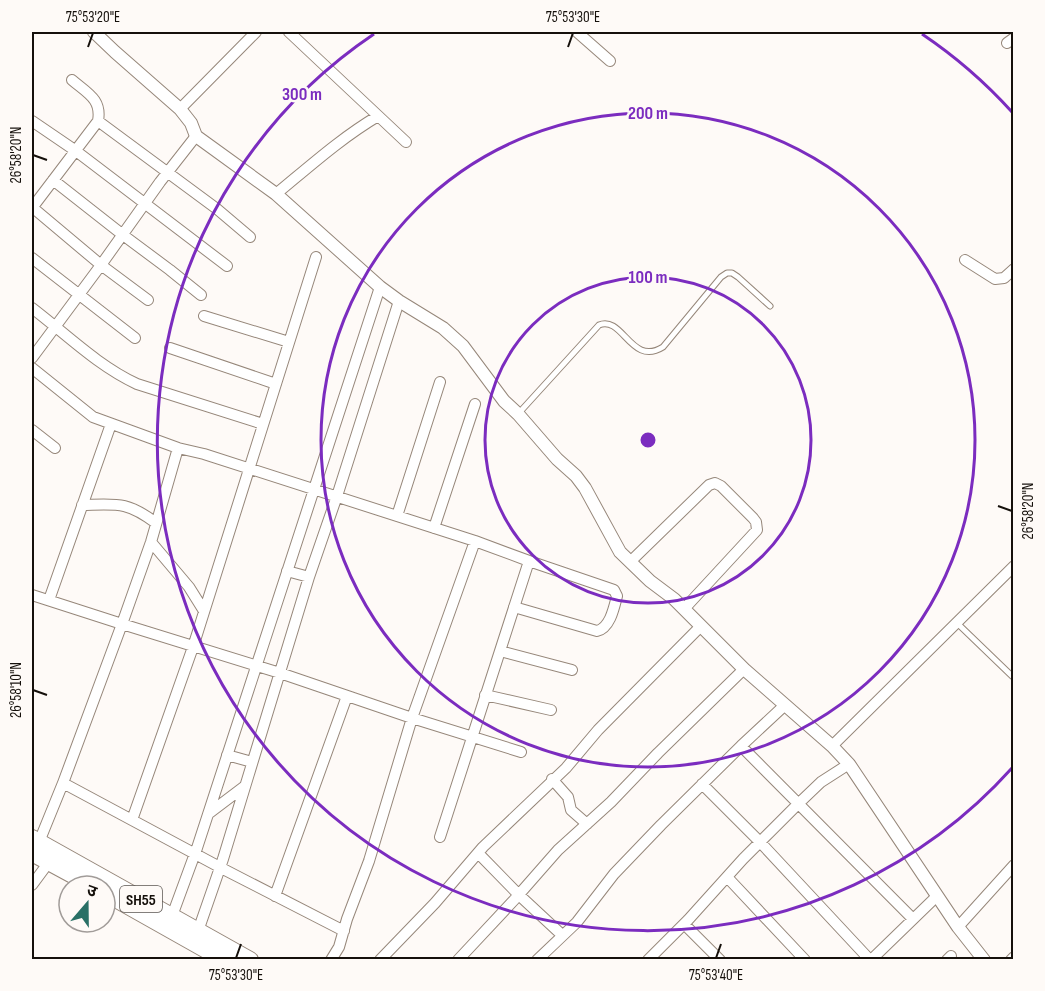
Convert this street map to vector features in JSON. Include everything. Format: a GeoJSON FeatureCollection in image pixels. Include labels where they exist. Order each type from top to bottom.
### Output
{"type":"FeatureCollection","features":[{"type":"Feature","properties":{"kind":"main road"},"geometry":{"type":"LineString","coordinates":[[34,845],[49,862],[71,874]]}},
{"type":"Feature","properties":{"kind":"main road","name":"SH55"},"geometry":{"type":"LineString","coordinates":[[34,845],[250,960]]}},
{"type":"Feature","properties":{"kind":"main road","name":"SH55"},"geometry":{"type":"LineString","coordinates":[[117,898],[184,926],[217,958]]}},
{"type":"Feature","properties":{"kind":"street"},"geometry":{"type":"LineString","coordinates":[[94,32],[180,109],[191,123],[196,136],[276,194],[380,287],[443,328],[463,346],[504,400],[557,459],[576,476],[620,552],[849,764],[958,927],[984,960]]}},
{"type":"Feature","properties":{"kind":"street"},"geometry":{"type":"LineString","coordinates":[[180,109],[256,32]]}},
{"type":"Feature","properties":{"kind":"street"},"geometry":{"type":"LineString","coordinates":[[289,32],[406,142]]}},
{"type":"Feature","properties":{"kind":"street"},"geometry":{"type":"LineString","coordinates":[[577,32],[610,61]]}},
{"type":"Feature","properties":{"kind":"street"},"geometry":{"type":"LineString","coordinates":[[72,80],[95,101],[99,114],[250,237]]}},
{"type":"Feature","properties":{"kind":"street"},"geometry":{"type":"LineString","coordinates":[[99,114],[76,151],[32,207],[101,265],[148,300]]}},
{"type":"Feature","properties":{"kind":"street"},"geometry":{"type":"LineString","coordinates":[[276,194],[341,140],[378,116]]}},
{"type":"Feature","properties":{"kind":"street"},"geometry":{"type":"LineString","coordinates":[[32,121],[76,151],[226,266]]}},
{"type":"Feature","properties":{"kind":"street"},"geometry":{"type":"LineString","coordinates":[[32,358],[196,136]]}},
{"type":"Feature","properties":{"kind":"street"},"geometry":{"type":"LineString","coordinates":[[53,180],[201,295]]}},
{"type":"Feature","properties":{"kind":"street"},"geometry":{"type":"LineString","coordinates":[[132,820],[193,647],[316,257]]}},
{"type":"Feature","properties":{"kind":"street"},"geometry":{"type":"LineString","coordinates":[[32,258],[135,338]]}},
{"type":"Feature","properties":{"kind":"street"},"geometry":{"type":"LineString","coordinates":[[965,260],[995,279],[1004,278],[1014,269]]}},
{"type":"Feature","properties":{"kind":"street"},"geometry":{"type":"LineString","coordinates":[[184,926],[195,854],[380,287]]}},
{"type":"Feature","properties":{"kind":"street"},"geometry":{"type":"LineString","coordinates":[[184,926],[220,867],[309,577],[337,497],[399,301]]}},
{"type":"Feature","properties":{"kind":"street"},"geometry":{"type":"LineString","coordinates":[[32,308],[90,355],[125,378],[263,424]]}},
{"type":"Feature","properties":{"kind":"street"},"geometry":{"type":"LineString","coordinates":[[204,316],[289,342]]}},
{"type":"Feature","properties":{"kind":"street"},"geometry":{"type":"LineString","coordinates":[[170,348],[276,384]]}},
{"type":"Feature","properties":{"kind":"street"},"geometry":{"type":"LineString","coordinates":[[32,368],[93,417],[178,448],[204,454],[475,541],[614,590],[617,596],[607,624],[597,631],[514,607]]}},
{"type":"Feature","properties":{"kind":"street"},"geometry":{"type":"LineString","coordinates":[[397,516],[440,382]]}},
{"type":"Feature","properties":{"kind":"street"},"geometry":{"type":"LineString","coordinates":[[434,528],[475,404]]}},
{"type":"Feature","properties":{"kind":"street"},"geometry":{"type":"LineString","coordinates":[[49,600],[111,424]]}},
{"type":"Feature","properties":{"kind":"street"},"geometry":{"type":"LineString","coordinates":[[32,430],[55,448]]}},
{"type":"Feature","properties":{"kind":"street"},"geometry":{"type":"LineString","coordinates":[[34,845],[63,783],[122,624],[151,542],[178,448]]}},
{"type":"Feature","properties":{"kind":"street"},"geometry":{"type":"LineString","coordinates":[[630,562],[709,485],[715,483],[721,486],[753,518],[757,530],[684,609]]}},
{"type":"Feature","properties":{"kind":"street"},"geometry":{"type":"LineString","coordinates":[[82,505],[121,505],[133,508],[156,523]]}},
{"type":"Feature","properties":{"kind":"street"},"geometry":{"type":"LineString","coordinates":[[331,960],[339,947],[369,861],[412,718],[475,541]]}},
{"type":"Feature","properties":{"kind":"street"},"geometry":{"type":"LineString","coordinates":[[151,542],[189,587],[204,611]]}},
{"type":"Feature","properties":{"kind":"street"},"geometry":{"type":"LineString","coordinates":[[440,837],[530,561]]}},
{"type":"Feature","properties":{"kind":"street"},"geometry":{"type":"LineString","coordinates":[[832,746],[1014,566]]}},
{"type":"Feature","properties":{"kind":"street"},"geometry":{"type":"LineString","coordinates":[[287,571],[309,577]]}},
{"type":"Feature","properties":{"kind":"street"},"geometry":{"type":"LineString","coordinates":[[32,595],[521,752]]}},
{"type":"Feature","properties":{"kind":"street"},"geometry":{"type":"LineString","coordinates":[[380,960],[435,903],[478,853],[552,779],[566,768],[598,730],[700,627]]}},
{"type":"Feature","properties":{"kind":"street"},"geometry":{"type":"LineString","coordinates":[[500,651],[572,670]]}},
{"type":"Feature","properties":{"kind":"street"},"geometry":{"type":"LineString","coordinates":[[458,960],[558,850],[611,802],[744,669]]}},
{"type":"Feature","properties":{"kind":"street"},"geometry":{"type":"LineString","coordinates":[[485,695],[551,710]]}},
{"type":"Feature","properties":{"kind":"street"},"geometry":{"type":"LineString","coordinates":[[275,896],[347,696]]}},
{"type":"Feature","properties":{"kind":"street"},"geometry":{"type":"LineString","coordinates":[[537,959],[576,921],[614,874],[702,784],[785,705]]}},
{"type":"Feature","properties":{"kind":"street"},"geometry":{"type":"LineString","coordinates":[[741,746],[912,918]]}},
{"type":"Feature","properties":{"kind":"street"},"geometry":{"type":"LineString","coordinates":[[227,754],[252,762]]}},
{"type":"Feature","properties":{"kind":"street"},"geometry":{"type":"LineString","coordinates":[[648,960],[798,804],[821,782],[849,764]]}},
{"type":"Feature","properties":{"kind":"street"},"geometry":{"type":"LineString","coordinates":[[552,779],[568,797],[571,810],[587,824]]}},
{"type":"Feature","properties":{"kind":"street"},"geometry":{"type":"LineString","coordinates":[[63,783],[344,931]]}},
{"type":"Feature","properties":{"kind":"street"},"geometry":{"type":"LineString","coordinates":[[702,784],[871,960],[937,896]]}},
{"type":"Feature","properties":{"kind":"street"},"geometry":{"type":"LineString","coordinates":[[208,814],[245,786]]}},
{"type":"Feature","properties":{"kind":"street"},"geometry":{"type":"LineString","coordinates":[[478,853],[562,935]]}},
{"type":"Feature","properties":{"kind":"street"},"geometry":{"type":"LineString","coordinates":[[32,885],[49,862]]}},
{"type":"Feature","properties":{"kind":"street"},"geometry":{"type":"LineString","coordinates":[[958,927],[1014,865]]}},
{"type":"Feature","properties":{"kind":"street"},"geometry":{"type":"LineString","coordinates":[[727,877],[805,960]]}},
{"type":"Feature","properties":{"kind":"street"},"geometry":{"type":"LineString","coordinates":[[684,924],[720,960]]}},
{"type":"Feature","properties":{"kind":"lane"},"geometry":{"type":"LineString","coordinates":[[518,414],[602,323],[614,327],[636,348],[646,352],[655,352],[663,347],[721,276],[727,273],[738,277],[770,306]]}},
{"type":"Feature","properties":{"kind":"lane"},"geometry":{"type":"LineString","coordinates":[[957,623],[1012,676]]}}]}
